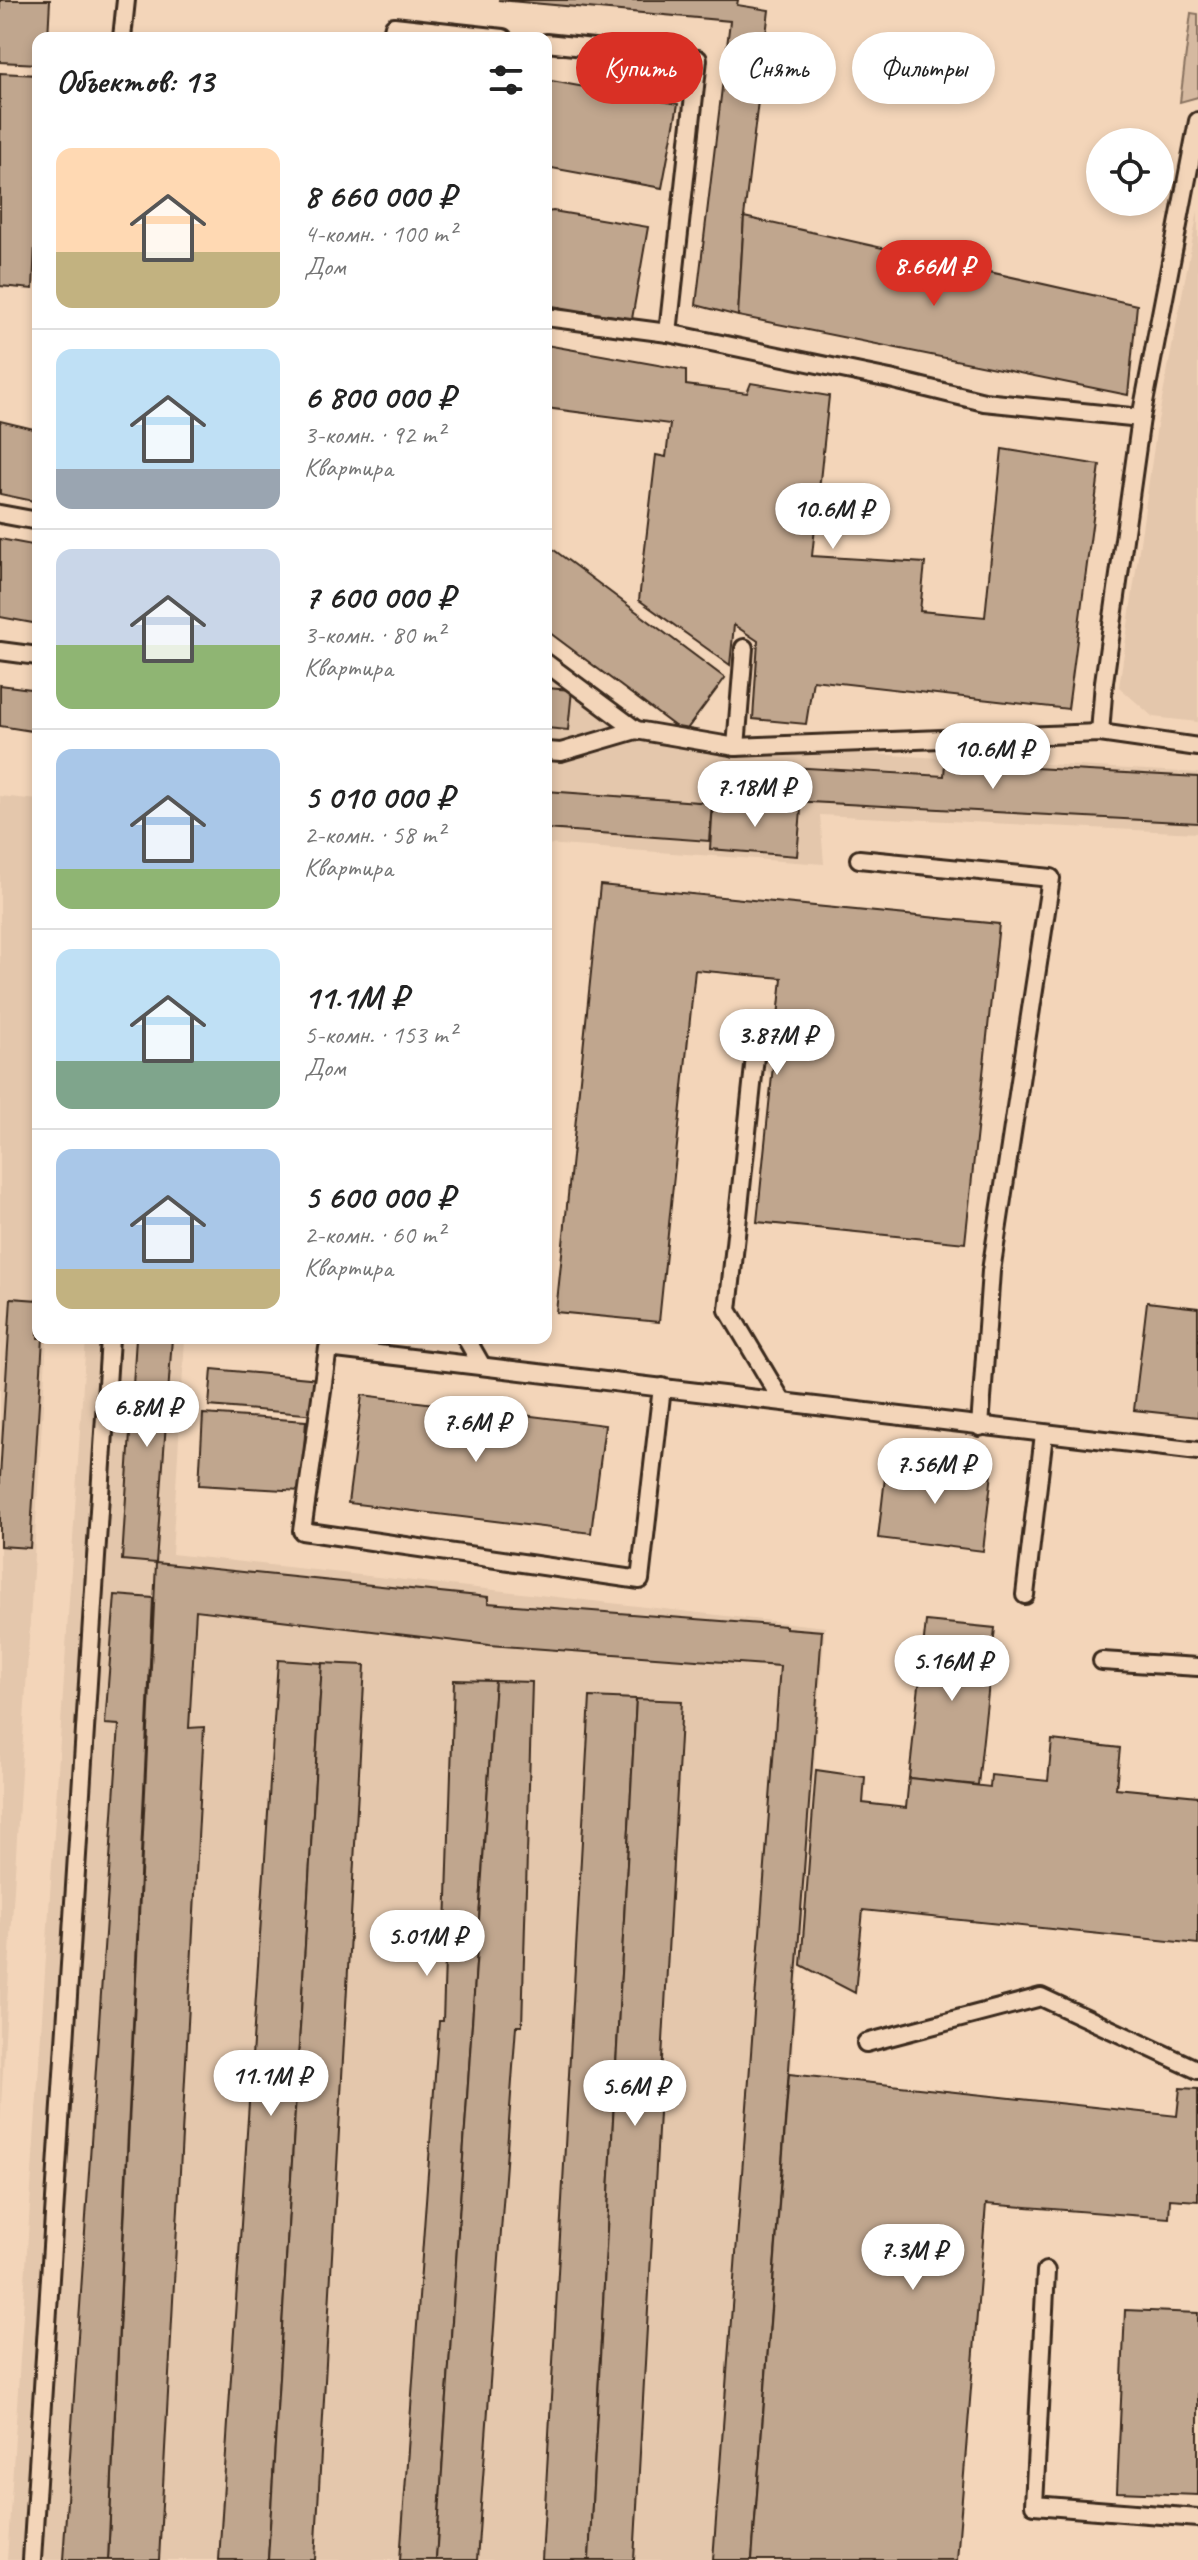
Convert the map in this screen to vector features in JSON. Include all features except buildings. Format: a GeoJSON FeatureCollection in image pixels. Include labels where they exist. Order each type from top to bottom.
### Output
{"type":"FeatureCollection","features":[{"type":"Feature","properties":{"kind":"lane"},"geometry":{"type":"LineString","coordinates":[[123,32],[126,0]]}},
{"type":"Feature","properties":{"kind":"lane"},"geometry":{"type":"LineString","coordinates":[[392,32],[394,26],[448,32]]}},
{"type":"Feature","properties":{"kind":"lane"},"geometry":{"type":"LineString","coordinates":[[552,44],[698,59],[668,333]]}},
{"type":"Feature","properties":{"kind":"lane"},"geometry":{"type":"LineString","coordinates":[[1100,733],[1104,682],[1141,418],[1198,121]]}},
{"type":"Feature","properties":{"kind":"lane"},"geometry":{"type":"LineString","coordinates":[[552,318],[668,333],[890,379],[984,402],[1141,418]]}},
{"type":"Feature","properties":{"kind":"lane"},"geometry":{"type":"LineString","coordinates":[[0,514],[32,520]]}},
{"type":"Feature","properties":{"kind":"lane"},"geometry":{"type":"LineString","coordinates":[[736,747],[744,648]]}},
{"type":"Feature","properties":{"kind":"lane"},"geometry":{"type":"LineString","coordinates":[[0,651],[32,655]]}},
{"type":"Feature","properties":{"kind":"lane"},"geometry":{"type":"LineString","coordinates":[[552,667],[636,730]]}},
{"type":"Feature","properties":{"kind":"lane"},"geometry":{"type":"LineString","coordinates":[[552,751],[561,752],[636,730],[736,747],[1100,733],[1198,747]]}},
{"type":"Feature","properties":{"kind":"lane"},"geometry":{"type":"LineString","coordinates":[[859,859],[1051,878],[991,1271],[980,1427]]}},
{"type":"Feature","properties":{"kind":"lane"},"geometry":{"type":"LineString","coordinates":[[757,1038],[728,1310],[782,1401]]}},
{"type":"Feature","properties":{"kind":"lane"},"geometry":{"type":"LineString","coordinates":[[32,2560],[110,1344]]}},
{"type":"Feature","properties":{"kind":"lane"},"geometry":{"type":"LineString","coordinates":[[469,1344],[482,1366]]}},
{"type":"Feature","properties":{"kind":"lane"},"geometry":{"type":"LineString","coordinates":[[662,1387],[640,1580],[302,1531],[328,1348],[782,1401],[980,1427],[1198,1451]]}},
{"type":"Feature","properties":{"kind":"lane"},"geometry":{"type":"LineString","coordinates":[[1025,1595],[1044,1434]]}},
{"type":"Feature","properties":{"kind":"lane"},"geometry":{"type":"LineString","coordinates":[[1102,1661],[1198,1667]]}},
{"type":"Feature","properties":{"kind":"lane"},"geometry":{"type":"LineString","coordinates":[[866,2043],[1041,1997],[1198,2070]]}},
{"type":"Feature","properties":{"kind":"lane"},"geometry":{"type":"LineString","coordinates":[[1046,2271],[1034,2505],[1198,2518]]}},
{"type":"Feature","properties":{"kind":"shaded area"},"geometry":{"type":"Polygon","coordinates":[[[1191,13],[1198,14],[1198,97],[1180,102],[1191,13]]]}},
{"type":"Feature","properties":{"kind":"shaded area"},"geometry":{"type":"Polygon","coordinates":[[[1198,211],[1198,722],[1153,717],[1119,687],[1157,426],[1198,211]]]}},
{"type":"Feature","properties":{"kind":"shaded area"},"geometry":{"type":"Polygon","coordinates":[[[552,661],[662,733],[736,746],[1198,773],[1198,833],[820,815],[824,864],[552,844],[552,661]]]}},
{"type":"Feature","properties":{"kind":"shaded area"},"geometry":{"type":"Polygon","coordinates":[[[0,796],[32,799],[32,1344],[47,1344],[0,2121],[0,796]]]}},
{"type":"Feature","properties":{"kind":"shaded area"},"geometry":{"type":"Polygon","coordinates":[[[86,1344],[185,1344],[172,1554],[825,1627],[754,2560],[7,2560],[86,1344]]]}}]}
